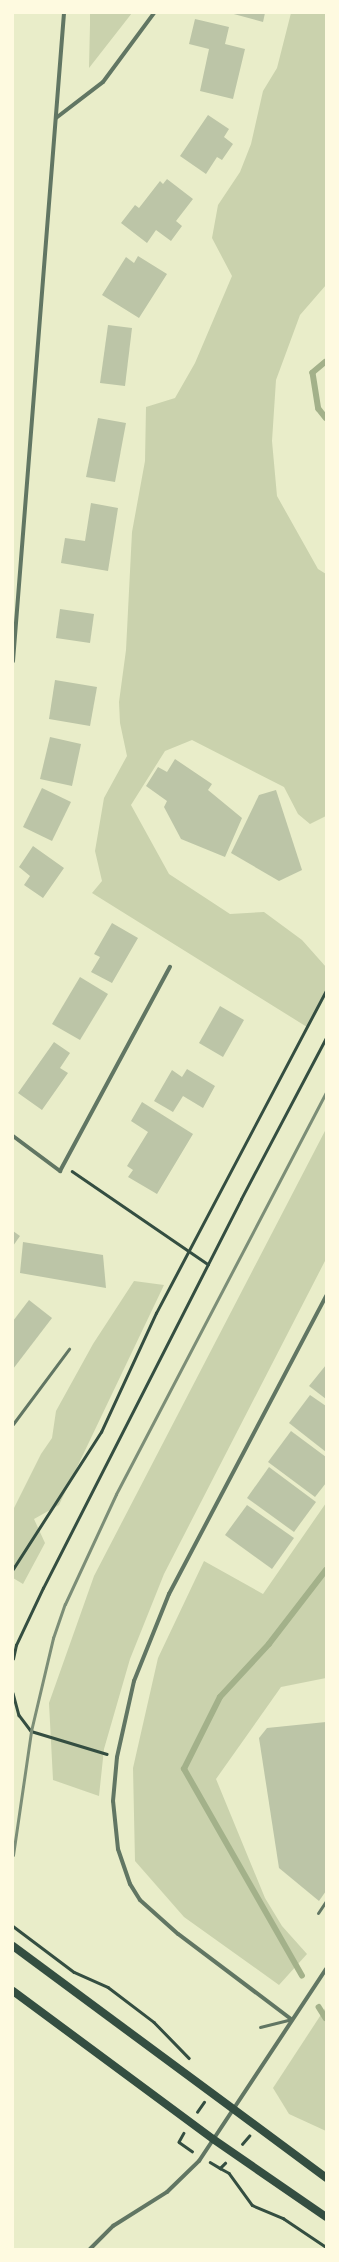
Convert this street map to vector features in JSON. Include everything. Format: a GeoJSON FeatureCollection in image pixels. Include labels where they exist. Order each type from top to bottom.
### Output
{"type":"FeatureCollection","features":[{"type":"Feature","properties":{"kind":"main road"},"geometry":{"type":"LineString","coordinates":[[13,1946],[326,2178]]}},
{"type":"Feature","properties":{"kind":"main road"},"geometry":{"type":"LineString","coordinates":[[13,1991],[213,2139],[326,2217]]}},
{"type":"Feature","properties":{"kind":"street"},"geometry":{"type":"LineString","coordinates":[[13,661],[64,13]]}},
{"type":"Feature","properties":{"kind":"street"},"geometry":{"type":"LineString","coordinates":[[56,118],[103,82],[154,13]]}},
{"type":"Feature","properties":{"kind":"street"},"geometry":{"type":"LineString","coordinates":[[13,1136],[60,1171],[170,967]]}},
{"type":"Feature","properties":{"kind":"street"},"geometry":{"type":"LineString","coordinates":[[291,2019],[159,1919],[140,1900],[130,1884],[118,1848],[114,1801],[117,1757],[134,1681],[170,1594],[326,1296]]}},
{"type":"Feature","properties":{"kind":"street"},"geometry":{"type":"LineString","coordinates":[[90,2249],[113,2226],[167,2192],[185,2178],[213,2139],[291,2019],[326,1969]]}},
{"type":"Feature","properties":{"kind":"lane"},"geometry":{"type":"LineString","coordinates":[[13,1424],[69,1349]]}},
{"type":"Feature","properties":{"kind":"lane"},"geometry":{"type":"LineString","coordinates":[[318,1913],[326,1901]]}},
{"type":"Feature","properties":{"kind":"lane"},"geometry":{"type":"LineString","coordinates":[[260,2027],[291,2019]]}},
{"type":"Feature","properties":{"kind":"path"},"geometry":{"type":"LineString","coordinates":[[13,1569],[101,1432],[156,1313],[326,991]]}},
{"type":"Feature","properties":{"kind":"path"},"geometry":{"type":"LineString","coordinates":[[13,1659],[16,1645],[43,1588],[208,1264],[326,1038]]}},
{"type":"Feature","properties":{"kind":"path"},"geometry":{"type":"LineString","coordinates":[[63,1165],[208,1264]]}},
{"type":"Feature","properties":{"kind":"path"},"geometry":{"type":"LineString","coordinates":[[13,1693],[19,1715],[31,1731],[117,1757]]}},
{"type":"Feature","properties":{"kind":"path"},"geometry":{"type":"LineString","coordinates":[[13,1926],[74,1972],[108,1987],[154,2022],[192,2062]]}},
{"type":"Feature","properties":{"kind":"path"},"geometry":{"type":"LineString","coordinates":[[220,2168],[229,2173],[252,2205],[283,2218],[326,2247]]}},
{"type":"Feature","properties":{"kind":"green space"},"geometry":{"type":"Polygon","coordinates":[[[90,13],[132,13],[89,68],[90,24],[90,13]]]}},
{"type":"Feature","properties":{"kind":"green space"},"geometry":{"type":"Polygon","coordinates":[[[291,13],[326,13],[326,285],[300,315],[276,380],[272,441],[277,496],[318,569],[326,574],[326,816],[310,824],[298,814],[284,787],[192,740],[165,751],[131,805],[169,874],[230,914],[264,912],[302,940],[326,967],[326,994],[307,1027],[92,893],[102,881],[95,851],[104,798],[127,756],[120,723],[119,702],[126,650],[132,532],[145,461],[146,407],[175,398],[195,363],[232,276],[212,238],[218,205],[240,172],[251,144],[263,91],[277,68],[291,13]]]}},
{"type":"Feature","properties":{"kind":"green space"},"geometry":{"type":"Polygon","coordinates":[[[326,1129],[326,1259],[164,1574],[130,1659],[104,1749],[99,1796],[53,1780],[49,1703],[94,1576],[326,1129]]]}},
{"type":"Feature","properties":{"kind":"green space"},"geometry":{"type":"Polygon","coordinates":[[[134,1281],[164,1285],[59,1505],[34,1519],[45,1543],[23,1584],[13,1578],[13,1510],[41,1454],[52,1438],[56,1411],[93,1344],[134,1281]]]}},
{"type":"Feature","properties":{"kind":"green space"},"geometry":{"type":"Polygon","coordinates":[[[326,1503],[326,1678],[281,1687],[216,1779],[265,1898],[282,1926],[307,1954],[279,1985],[184,1917],[135,1861],[133,1768],[158,1658],[204,1561],[263,1594],[326,1503]]]}},
{"type":"Feature","properties":{"kind":"green space"},"geometry":{"type":"Polygon","coordinates":[[[326,2007],[326,2131],[289,2114],[273,2088],[326,2007]]]}},
{"type":"Feature","properties":{"kind":"building"},"geometry":{"type":"Polygon","coordinates":[[[230,13],[265,13],[263,22],[230,13]]]}},
{"type":"Feature","properties":{"kind":"building"},"geometry":{"type":"Polygon","coordinates":[[[195,19],[229,27],[225,44],[245,49],[233,99],[200,91],[209,49],[189,44],[195,19]]]}},
{"type":"Feature","properties":{"kind":"building"},"geometry":{"type":"Polygon","coordinates":[[[208,115],[229,129],[224,137],[233,144],[222,160],[217,157],[206,174],[180,156],[208,115]]]}},
{"type":"Feature","properties":{"kind":"building"},"geometry":{"type":"Polygon","coordinates":[[[167,179],[193,199],[176,221],[182,226],[171,241],[156,230],[147,243],[121,223],[135,205],[139,208],[160,181],[163,184],[167,179]]]}},
{"type":"Feature","properties":{"kind":"building"},"geometry":{"type":"Polygon","coordinates":[[[138,256],[167,274],[139,318],[102,295],[126,257],[134,263],[138,256]]]}},
{"type":"Feature","properties":{"kind":"building"},"geometry":{"type":"Polygon","coordinates":[[[108,325],[132,328],[125,386],[100,383],[108,325]]]}},
{"type":"Feature","properties":{"kind":"building"},"geometry":{"type":"Polygon","coordinates":[[[98,418],[126,423],[115,482],[86,477],[98,418]]]}},
{"type":"Feature","properties":{"kind":"building"},"geometry":{"type":"Polygon","coordinates":[[[91,503],[118,508],[108,571],[61,563],[65,538],[85,541],[91,503]]]}},
{"type":"Feature","properties":{"kind":"building"},"geometry":{"type":"Polygon","coordinates":[[[60,609],[94,614],[90,643],[56,638],[60,609]]]}},
{"type":"Feature","properties":{"kind":"building"},"geometry":{"type":"Polygon","coordinates":[[[55,680],[97,687],[90,726],[49,719],[55,680]]]}},
{"type":"Feature","properties":{"kind":"building"},"geometry":{"type":"Polygon","coordinates":[[[50,737],[81,744],[72,786],[40,779],[50,737]]]}},
{"type":"Feature","properties":{"kind":"building"},"geometry":{"type":"Polygon","coordinates":[[[175,759],[212,784],[208,790],[242,818],[225,857],[181,839],[164,807],[167,801],[146,786],[158,767],[167,772],[175,759]]]}},
{"type":"Feature","properties":{"kind":"building"},"geometry":{"type":"Polygon","coordinates":[[[42,788],[71,802],[52,841],[23,827],[42,788]]]}},
{"type":"Feature","properties":{"kind":"building"},"geometry":{"type":"Polygon","coordinates":[[[276,790],[302,870],[279,881],[231,853],[259,795],[276,790]]]}},
{"type":"Feature","properties":{"kind":"building"},"geometry":{"type":"Polygon","coordinates":[[[33,846],[64,868],[43,898],[24,885],[30,876],[19,867],[33,846]]]}},
{"type":"Feature","properties":{"kind":"building"},"geometry":{"type":"Polygon","coordinates":[[[112,923],[138,938],[112,983],[91,972],[100,957],[94,954],[112,923]]]}},
{"type":"Feature","properties":{"kind":"building"},"geometry":{"type":"Polygon","coordinates":[[[80,977],[108,994],[80,1040],[52,1024],[80,977]]]}},
{"type":"Feature","properties":{"kind":"building"},"geometry":{"type":"Polygon","coordinates":[[[220,1006],[244,1020],[223,1057],[199,1043],[220,1006]]]}},
{"type":"Feature","properties":{"kind":"building"},"geometry":{"type":"Polygon","coordinates":[[[54,1042],[70,1053],[60,1068],[68,1073],[42,1110],[18,1093],[54,1042]]]}},
{"type":"Feature","properties":{"kind":"building"},"geometry":{"type":"Polygon","coordinates":[[[187,1069],[215,1086],[203,1108],[183,1096],[173,1112],[154,1101],[172,1070],[182,1077],[187,1069]]]}},
{"type":"Feature","properties":{"kind":"building"},"geometry":{"type":"Polygon","coordinates":[[[142,1102],[193,1134],[157,1194],[128,1177],[133,1170],[127,1166],[148,1132],[131,1121],[142,1102]]]}},
{"type":"Feature","properties":{"kind":"building"},"geometry":{"type":"Polygon","coordinates":[[[13,1231],[20,1236],[13,1246],[13,1231]]]}},
{"type":"Feature","properties":{"kind":"building"},"geometry":{"type":"Polygon","coordinates":[[[23,1242],[103,1255],[106,1288],[20,1273],[23,1242]]]}},
{"type":"Feature","properties":{"kind":"building"},"geometry":{"type":"Polygon","coordinates":[[[29,1300],[52,1318],[13,1369],[13,1321],[29,1300]]]}},
{"type":"Feature","properties":{"kind":"building"},"geometry":{"type":"Polygon","coordinates":[[[326,1365],[326,1399],[309,1386],[326,1365]]]}},
{"type":"Feature","properties":{"kind":"building"},"geometry":{"type":"Polygon","coordinates":[[[310,1395],[326,1406],[326,1452],[289,1423],[310,1395]]]}},
{"type":"Feature","properties":{"kind":"building"},"geometry":{"type":"Polygon","coordinates":[[[291,1431],[326,1457],[326,1483],[315,1497],[268,1462],[291,1431]]]}},
{"type":"Feature","properties":{"kind":"building"},"geometry":{"type":"Polygon","coordinates":[[[269,1467],[316,1502],[294,1532],[247,1498],[269,1467]]]}},
{"type":"Feature","properties":{"kind":"building"},"geometry":{"type":"Polygon","coordinates":[[[247,1505],[294,1538],[272,1569],[225,1535],[247,1505]]]}},
{"type":"Feature","properties":{"kind":"building"},"geometry":{"type":"Polygon","coordinates":[[[326,1722],[326,1891],[319,1901],[279,1868],[259,1738],[267,1728],[326,1722]]]}},
{"type":"Feature","properties":{"kind":"waterway"},"geometry":{"type":"LineString","coordinates":[[326,362],[313,373],[319,409],[326,418]]}},
{"type":"Feature","properties":{"kind":"waterway"},"geometry":{"type":"LineString","coordinates":[[302,1976],[184,1769],[220,1697],[269,1644],[326,1570]]}},
{"type":"Feature","properties":{"kind":"waterway"},"geometry":{"type":"LineString","coordinates":[[319,2007],[326,2018]]}},
{"type":"Feature","properties":{"kind":"railway"},"geometry":{"type":"LineString","coordinates":[[13,1855],[31,1731],[53,1638],[65,1604],[116,1494],[326,1093]]}}]}
